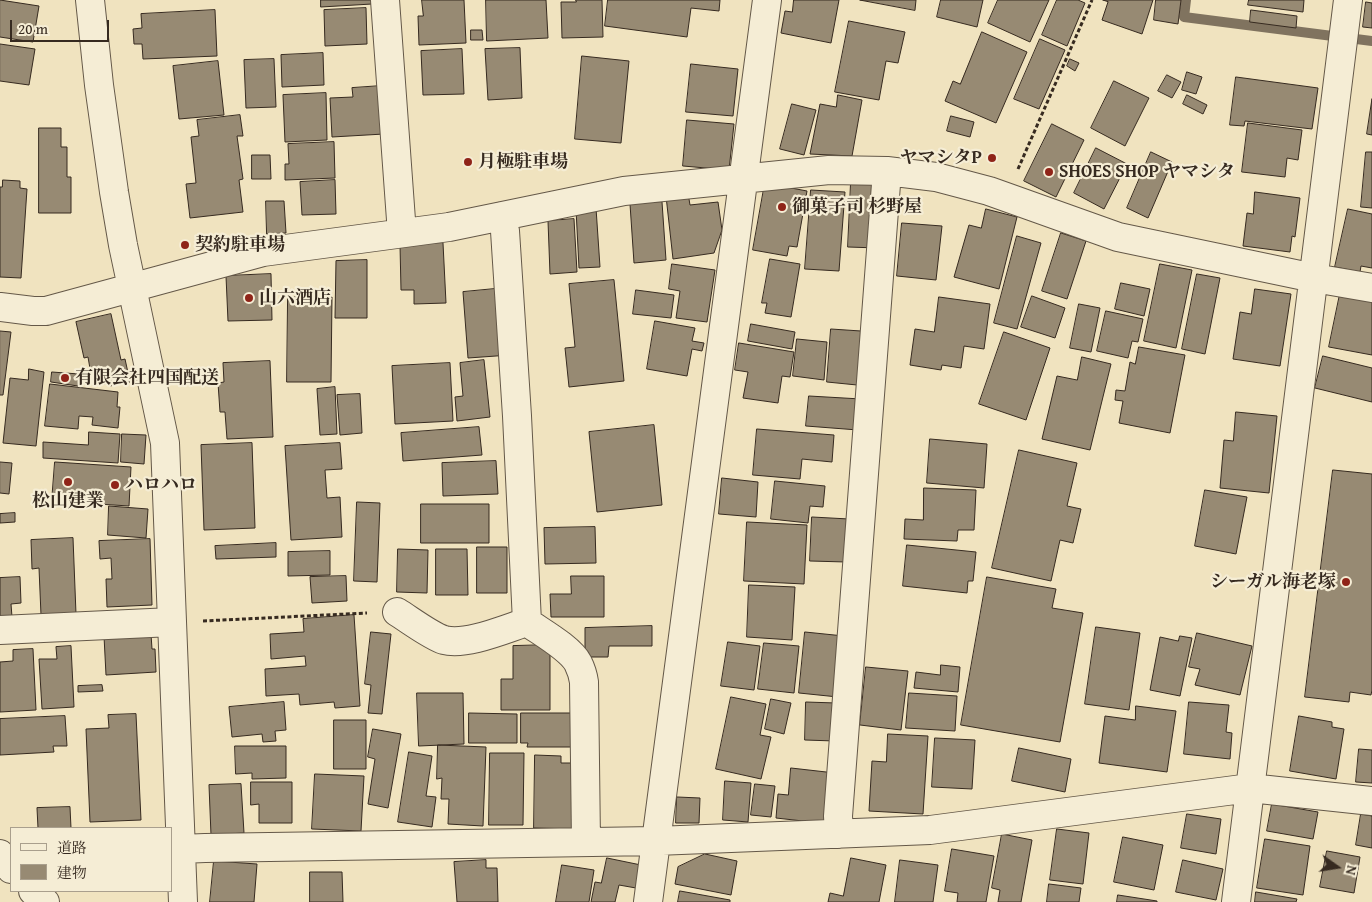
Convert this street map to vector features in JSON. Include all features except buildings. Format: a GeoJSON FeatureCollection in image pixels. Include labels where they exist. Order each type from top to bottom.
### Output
{"type":"FeatureCollection","features":[{"type":"Feature","properties":{"kind":"street"},"geometry":{"type":"LineString","coordinates":[[90,0],[107,147],[123,245],[165,443],[183,902]]}},
{"type":"Feature","properties":{"kind":"street"},"geometry":{"type":"LineString","coordinates":[[385,0],[401,220],[404,233]]}},
{"type":"Feature","properties":{"kind":"street"},"geometry":{"type":"LineString","coordinates":[[648,902],[767,0]]}},
{"type":"Feature","properties":{"kind":"street"},"geometry":{"type":"LineString","coordinates":[[1236,902],[1348,0]]}},
{"type":"Feature","properties":{"kind":"street"},"geometry":{"type":"LineString","coordinates":[[0,307],[46,311],[263,252],[449,228],[624,191],[829,170],[887,171],[936,178],[989,192],[1118,237],[1314,278],[1372,288]]}},
{"type":"Feature","properties":{"kind":"street"},"geometry":{"type":"LineString","coordinates":[[839,834],[838,816],[887,171]]}},
{"type":"Feature","properties":{"kind":"street"},"geometry":{"type":"LineString","coordinates":[[502,216],[506,241],[517,416],[527,622]]}},
{"type":"Feature","properties":{"kind":"street"},"geometry":{"type":"LineString","coordinates":[[397,612],[443,640],[457,642],[471,640],[527,622]]}},
{"type":"Feature","properties":{"kind":"street"},"geometry":{"type":"LineString","coordinates":[[0,630],[172,622]]}},
{"type":"Feature","properties":{"kind":"street"},"geometry":{"type":"LineString","coordinates":[[527,622],[570,653],[582,671],[584,682],[586,842]]}},
{"type":"Feature","properties":{"kind":"street"},"geometry":{"type":"LineString","coordinates":[[181,850],[205,848],[656,841],[930,830],[1250,788],[1372,801]]}},
{"type":"Feature","properties":{"kind":"street"},"geometry":{"type":"LineString","coordinates":[[0,854],[10,868]]}},
{"type":"Feature","properties":{"kind":"street"},"geometry":{"type":"LineString","coordinates":[[34,892],[45,902]]}},
{"type":"Feature","properties":{"kind":"path"},"geometry":{"type":"LineString","coordinates":[[1007,198],[1092,0]]}},
{"type":"Feature","properties":{"kind":"path"},"geometry":{"type":"LineString","coordinates":[[172,622],[397,612]]}},
{"type":"Feature","properties":{"kind":"waterway"},"geometry":{"type":"LineString","coordinates":[[1186,0],[1184,17],[1372,41]]}},
{"type":"Feature","properties":{"kind":"place","name":"ヤマシタP"},"geometry":{"type":"Point","coordinates":[992,158]}},
{"type":"Feature","properties":{"kind":"place","name":"月極駐車場"},"geometry":{"type":"Point","coordinates":[468,162]}},
{"type":"Feature","properties":{"kind":"place","name":"SHOES SHOP ヤマシタ"},"geometry":{"type":"Point","coordinates":[1049,172]}},
{"type":"Feature","properties":{"kind":"place","name":"御菓子司 杉野屋"},"geometry":{"type":"Point","coordinates":[782,207]}},
{"type":"Feature","properties":{"kind":"place","name":"契約駐車場"},"geometry":{"type":"Point","coordinates":[185,245]}},
{"type":"Feature","properties":{"kind":"place","name":"山六酒店"},"geometry":{"type":"Point","coordinates":[249,298]}},
{"type":"Feature","properties":{"kind":"place","name":"有限会社四国配送"},"geometry":{"type":"Point","coordinates":[65,378]}},
{"type":"Feature","properties":{"kind":"place","name":"松山建業"},"geometry":{"type":"Point","coordinates":[68,482]}},
{"type":"Feature","properties":{"kind":"place","name":"ハロハロ"},"geometry":{"type":"Point","coordinates":[115,485]}},
{"type":"Feature","properties":{"kind":"place","name":"シーガル海老塚"},"geometry":{"type":"Point","coordinates":[1346,582]}}]}
